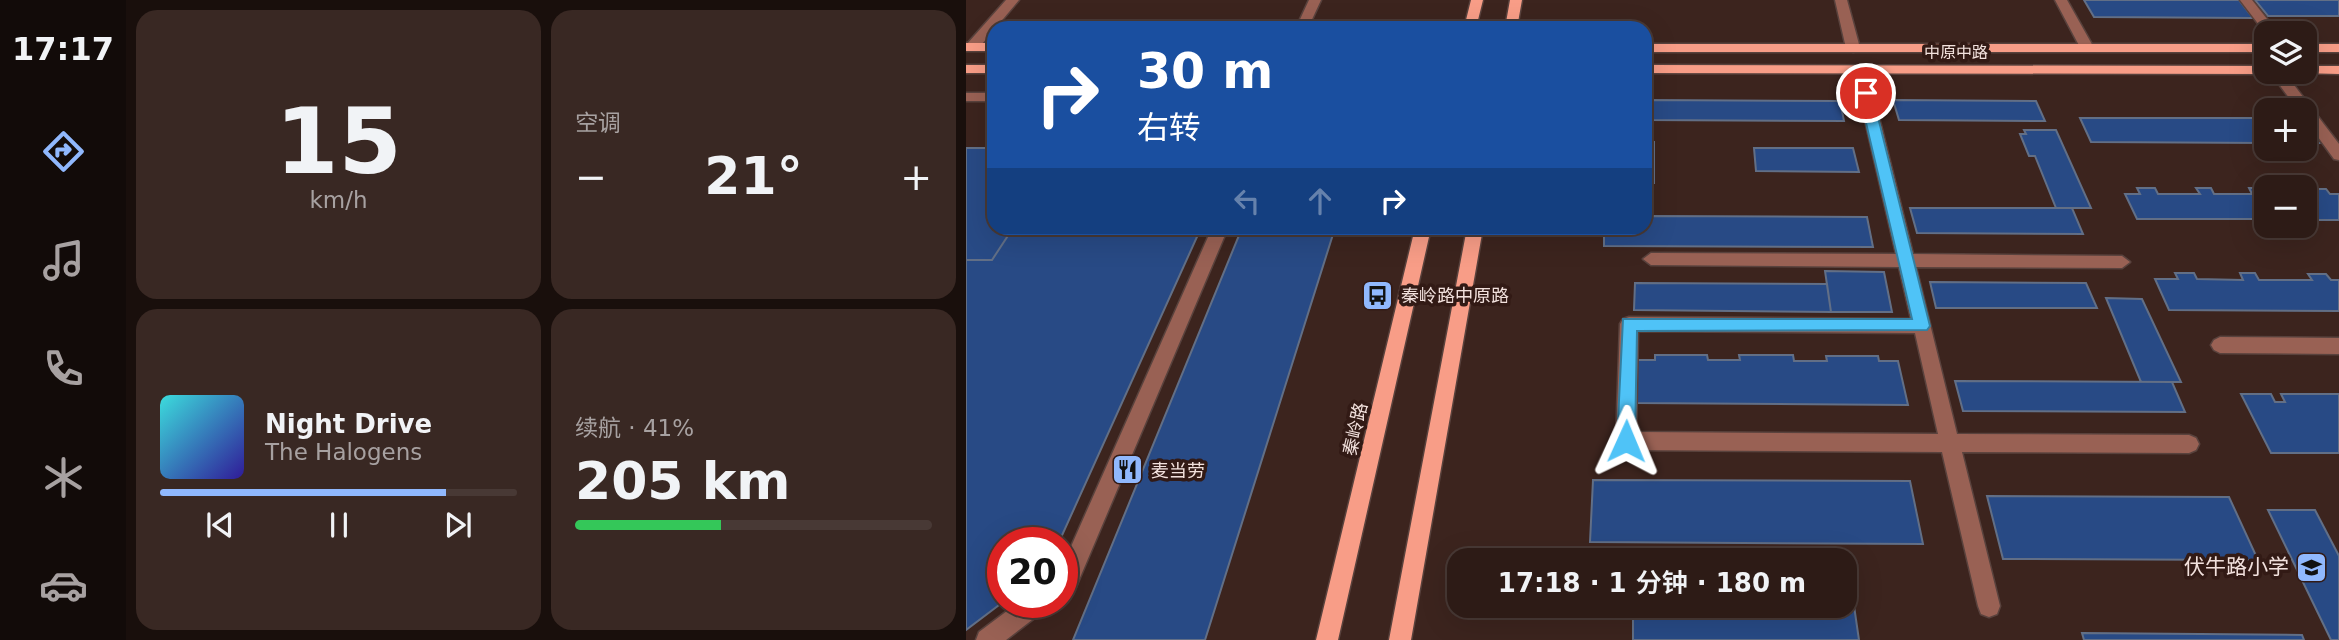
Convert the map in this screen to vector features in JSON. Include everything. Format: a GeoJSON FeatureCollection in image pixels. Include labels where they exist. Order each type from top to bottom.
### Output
{"type":"FeatureCollection","features":[{"type":"Feature","properties":{"kind":"main road"},"geometry":{"type":"LineString","coordinates":[[1472,21],[1477,0]]}},
{"type":"Feature","properties":{"kind":"main road"},"geometry":{"type":"LineString","coordinates":[[1512,21],[1516,0]]}},
{"type":"Feature","properties":{"kind":"main road"},"geometry":{"type":"LineString","coordinates":[[969,47],[987,47]]}},
{"type":"Feature","properties":{"kind":"main road","name":"中原中路"},"geometry":{"type":"LineString","coordinates":[[1652,48],[2254,48]]}},
{"type":"Feature","properties":{"kind":"main road"},"geometry":{"type":"LineString","coordinates":[[2317,48],[2339,48]]}},
{"type":"Feature","properties":{"kind":"main road"},"geometry":{"type":"LineString","coordinates":[[966,69],[987,69]]}},
{"type":"Feature","properties":{"kind":"main road","name":"中原中路"},"geometry":{"type":"LineString","coordinates":[[1652,69],[2254,69]]}},
{"type":"Feature","properties":{"kind":"main road"},"geometry":{"type":"LineString","coordinates":[[2317,69],[2339,69]]}},
{"type":"Feature","properties":{"kind":"main road","name":"秦岭路"},"geometry":{"type":"LineString","coordinates":[[1327,640],[1421,235]]}},
{"type":"Feature","properties":{"kind":"main road"},"geometry":{"type":"LineString","coordinates":[[1400,640],[1474,235]]}},
{"type":"Feature","properties":{"kind":"street"},"geometry":{"type":"LineString","coordinates":[[993,21],[1013,0]]}},
{"type":"Feature","properties":{"kind":"street"},"geometry":{"type":"LineString","coordinates":[[1305,21],[1315,0]]}},
{"type":"Feature","properties":{"kind":"street"},"geometry":{"type":"LineString","coordinates":[[1841,0],[1853,48]]}},
{"type":"Feature","properties":{"kind":"street"},"geometry":{"type":"LineString","coordinates":[[2060,0],[2087,48]]}},
{"type":"Feature","properties":{"kind":"street"},"geometry":{"type":"LineString","coordinates":[[2246,0],[2263,21]]}},
{"type":"Feature","properties":{"kind":"street"},"geometry":{"type":"LineString","coordinates":[[969,47],[987,28]]}},
{"type":"Feature","properties":{"kind":"street"},"geometry":{"type":"LineString","coordinates":[[1860,69],[1989,606]]}},
{"type":"Feature","properties":{"kind":"street"},"geometry":{"type":"LineString","coordinates":[[2286,84],[2339,155]]}},
{"type":"Feature","properties":{"kind":"street"},"geometry":{"type":"LineString","coordinates":[[966,97],[987,97]]}},
{"type":"Feature","properties":{"kind":"street"},"geometry":{"type":"LineString","coordinates":[[1078,556],[1217,235]]}},
{"type":"Feature","properties":{"kind":"street"},"geometry":{"type":"LineString","coordinates":[[1651,259],[2122,261]]}},
{"type":"Feature","properties":{"kind":"street"},"geometry":{"type":"LineString","coordinates":[[1922,326],[1629,324],[1626,441],[2189,444]]}},
{"type":"Feature","properties":{"kind":"street"},"geometry":{"type":"LineString","coordinates":[[2220,345],[2339,346]]}},
{"type":"Feature","properties":{"kind":"street"},"geometry":{"type":"LineString","coordinates":[[987,640],[1016,618]]}},
{"type":"Feature","properties":{"kind":"building"},"geometry":{"type":"Polygon","coordinates":[[[2084,0],[2239,0],[2253,18],[2094,17],[2084,0]]]}},
{"type":"Feature","properties":{"kind":"building"},"geometry":{"type":"Polygon","coordinates":[[[2255,0],[2339,0],[2339,16],[2268,16],[2255,0]]]}},
{"type":"Feature","properties":{"kind":"building"},"geometry":{"type":"Polygon","coordinates":[[[1652,100],[1840,101],[1844,121],[1652,120],[1652,100]]]}},
{"type":"Feature","properties":{"kind":"building"},"geometry":{"type":"Polygon","coordinates":[[[1893,100],[2036,101],[2045,121],[1899,120],[1893,100]]]}},
{"type":"Feature","properties":{"kind":"building"},"geometry":{"type":"Polygon","coordinates":[[[2080,118],[2254,118],[2254,143],[2091,142],[2080,118]]]}},
{"type":"Feature","properties":{"kind":"building"},"geometry":{"type":"Polygon","coordinates":[[[2024,130],[2056,130],[2091,208],[2056,208],[2035,156],[2029,156],[2020,134],[2026,134],[2024,130]]]}},
{"type":"Feature","properties":{"kind":"building"},"geometry":{"type":"Polygon","coordinates":[[[1652,142],[1654,142],[1652,183],[1652,142]]]}},
{"type":"Feature","properties":{"kind":"building"},"geometry":{"type":"Polygon","coordinates":[[[966,148],[987,148],[987,235],[1198,235],[1066,527],[987,527],[987,614],[966,630],[966,148]]]}},
{"type":"Feature","properties":{"kind":"building"},"geometry":{"type":"Polygon","coordinates":[[[966,148],[987,148],[987,235],[1008,235],[992,260],[966,260],[966,148]]]}},
{"type":"Feature","properties":{"kind":"building"},"geometry":{"type":"Polygon","coordinates":[[[1754,148],[1853,148],[1859,172],[1756,171],[1754,148]]]}},
{"type":"Feature","properties":{"kind":"building"},"geometry":{"type":"Polygon","coordinates":[[[2137,188],[2155,188],[2158,194],[2200,194],[2196,188],[2211,188],[2214,194],[2252,194],[2249,188],[2254,188],[2254,219],[2137,219],[2125,194],[2140,194],[2137,188]]]}},
{"type":"Feature","properties":{"kind":"building"},"geometry":{"type":"Polygon","coordinates":[[[2317,189],[2339,194],[2339,220],[2317,220],[2317,189]]]}},
{"type":"Feature","properties":{"kind":"building"},"geometry":{"type":"Polygon","coordinates":[[[1910,208],[2072,208],[2083,234],[1917,233],[1910,208]]]}},
{"type":"Feature","properties":{"kind":"building"},"geometry":{"type":"Polygon","coordinates":[[[1652,216],[1867,217],[1873,247],[1604,246],[1604,235],[1652,235],[1652,216]]]}},
{"type":"Feature","properties":{"kind":"building"},"geometry":{"type":"Polygon","coordinates":[[[1239,235],[1333,235],[1205,640],[1073,640],[1239,235]]]}},
{"type":"Feature","properties":{"kind":"building"},"geometry":{"type":"Polygon","coordinates":[[[1825,271],[1884,272],[1892,312],[1831,312],[1825,271]]]}},
{"type":"Feature","properties":{"kind":"building"},"geometry":{"type":"Polygon","coordinates":[[[2175,273],[2194,273],[2197,279],[2243,280],[2240,273],[2255,273],[2259,280],[2312,280],[2308,274],[2326,274],[2331,280],[2339,280],[2339,311],[2169,310],[2155,279],[2178,279],[2175,273]]]}},
{"type":"Feature","properties":{"kind":"building"},"geometry":{"type":"Polygon","coordinates":[[[1930,282],[2086,283],[2097,308],[1936,308],[1930,282]]]}},
{"type":"Feature","properties":{"kind":"building"},"geometry":{"type":"Polygon","coordinates":[[[1635,283],[1827,284],[1831,312],[1634,310],[1635,283]]]}},
{"type":"Feature","properties":{"kind":"building"},"geometry":{"type":"Polygon","coordinates":[[[2106,298],[2142,299],[2181,382],[2141,382],[2106,298]]]}},
{"type":"Feature","properties":{"kind":"building"},"geometry":{"type":"Polygon","coordinates":[[[1655,355],[1707,355],[1708,360],[1740,360],[1739,355],[1793,355],[1794,361],[1827,361],[1826,356],[1878,356],[1879,361],[1898,361],[1908,405],[1636,403],[1637,360],[1655,360],[1655,355]]]}},
{"type":"Feature","properties":{"kind":"building"},"geometry":{"type":"Polygon","coordinates":[[[1955,381],[2172,382],[2185,412],[1963,411],[1955,381]]]}},
{"type":"Feature","properties":{"kind":"building"},"geometry":{"type":"Polygon","coordinates":[[[2241,394],[2271,394],[2275,402],[2285,402],[2281,394],[2339,394],[2339,453],[2271,453],[2241,394]]]}},
{"type":"Feature","properties":{"kind":"building"},"geometry":{"type":"Polygon","coordinates":[[[1593,480],[1910,481],[1923,544],[1590,542],[1593,480]]]}},
{"type":"Feature","properties":{"kind":"building"},"geometry":{"type":"Polygon","coordinates":[[[1987,496],[2229,497],[2258,560],[2003,559],[1987,496]]]}},
{"type":"Feature","properties":{"kind":"building"},"geometry":{"type":"Polygon","coordinates":[[[2268,510],[2315,510],[2339,556],[2339,640],[2331,640],[2268,510]]]}},
{"type":"Feature","properties":{"kind":"building"},"geometry":{"type":"Polygon","coordinates":[[[1633,618],[1856,618],[1859,640],[1633,640],[1633,618]]]}},
{"type":"Feature","properties":{"kind":"building"},"geometry":{"type":"Polygon","coordinates":[[[2082,633],[2302,635],[2304,640],[2084,640],[2082,633]]]}},
{"type":"Feature","properties":{"kind":"place","name":"秦岭路中原路"},"geometry":{"type":"Point","coordinates":[1378,295]}},
{"type":"Feature","properties":{"kind":"place","name":"麦当劳"},"geometry":{"type":"Point","coordinates":[1128,470]}},
{"type":"Feature","properties":{"kind":"place","name":"伏牛路小学"},"geometry":{"type":"Point","coordinates":[2312,567]}},
{"type":"Feature","properties":{"kind":"route"},"geometry":{"type":"LineString","coordinates":[[1626,441],[1629,324],[1922,326],[1866,93]]}}]}
